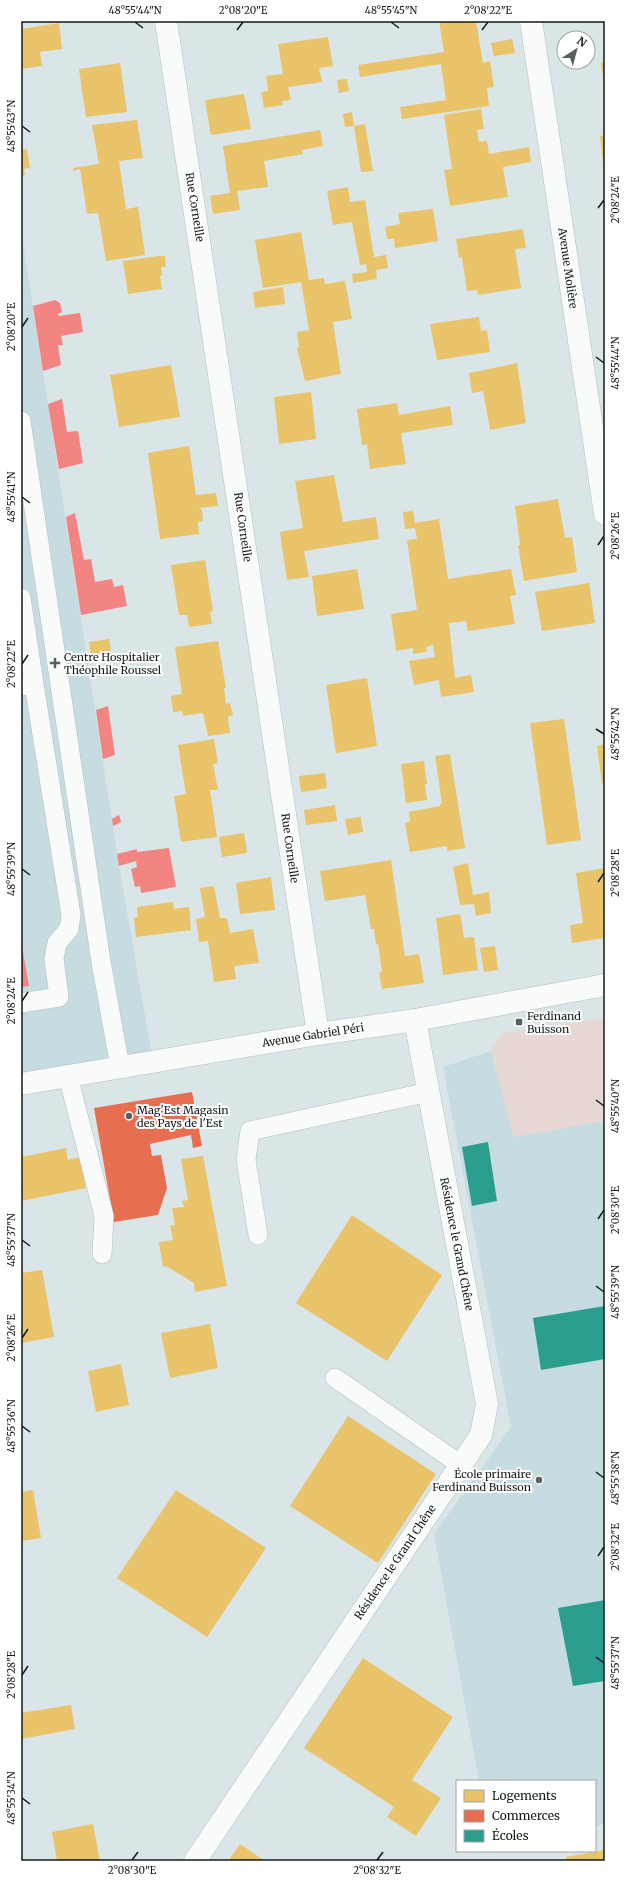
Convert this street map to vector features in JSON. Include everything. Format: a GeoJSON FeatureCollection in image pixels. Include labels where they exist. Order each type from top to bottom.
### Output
{"type":"FeatureCollection","features":[{"type":"Feature","properties":{"kind":"street","name":"Rue Corneille"},"geometry":{"type":"LineString","coordinates":[[166,21],[318,1034]]}},
{"type":"Feature","properties":{"kind":"street","name":"Avenue Molière"},"geometry":{"type":"LineString","coordinates":[[531,21],[605,514]]}},
{"type":"Feature","properties":{"kind":"street","name":"Avenue Gabriel Péri"},"geometry":{"type":"LineString","coordinates":[[21,1084],[318,1034],[415,1020],[605,985]]}},
{"type":"Feature","properties":{"kind":"street","name":"Résidence le Grand Chêne"},"geometry":{"type":"LineString","coordinates":[[194,1861],[481,1435],[488,1404],[415,1020]]}},
{"type":"Feature","properties":{"kind":"lane"},"geometry":{"type":"LineString","coordinates":[[21,421],[100,954],[120,1067]]}},
{"type":"Feature","properties":{"kind":"lane"},"geometry":{"type":"LineString","coordinates":[[21,598],[28,685],[71,915],[69,929],[57,943],[54,959],[59,997],[21,1003]]}},
{"type":"Feature","properties":{"kind":"lane"},"geometry":{"type":"LineString","coordinates":[[68,1076],[104,1216],[102,1254]]}},
{"type":"Feature","properties":{"kind":"lane"},"geometry":{"type":"LineString","coordinates":[[258,1235],[246,1160],[250,1131],[429,1092]]}},
{"type":"Feature","properties":{"kind":"lane"},"geometry":{"type":"LineString","coordinates":[[335,1378],[461,1465]]}},
{"type":"Feature","properties":{"kind":"shaded area","name":"Centre Hospitalier Théophile Roussel"},"geometry":{"type":"Polygon","coordinates":[[[21,229],[119,866],[153,1061],[21,1084],[21,229]]]}},
{"type":"Feature","properties":{"kind":"shaded area"},"geometry":{"type":"Polygon","coordinates":[[[605,1018],[605,1121],[514,1137],[491,1051],[502,1033],[605,1018]]]}},
{"type":"Feature","properties":{"kind":"shaded area","name":"École primaire Ferdinand Buisson"},"geometry":{"type":"Polygon","coordinates":[[[491,1051],[514,1136],[605,1121],[605,1824],[596,1826],[596,1780],[479,1780],[434,1534],[511,1427],[443,1067],[491,1051]]]}},
{"type":"Feature","properties":{"kind":"building: Logements"},"geometry":{"type":"Polygon","coordinates":[[[439,21],[476,21],[483,63],[490,61],[494,87],[487,88],[489,106],[402,119],[400,107],[446,100],[441,64],[360,77],[358,65],[444,52],[439,21]]]}},
{"type":"Feature","properties":{"kind":"building: Logements"},"geometry":{"type":"Polygon","coordinates":[[[59,23],[62,49],[40,52],[42,66],[21,69],[21,29],[59,23]]]}},
{"type":"Feature","properties":{"kind":"building: Logements"},"geometry":{"type":"Polygon","coordinates":[[[328,37],[333,66],[319,68],[322,82],[288,87],[291,100],[282,101],[283,105],[264,108],[261,92],[268,91],[266,76],[283,74],[278,44],[328,37]]]}},
{"type":"Feature","properties":{"kind":"building: Logements"},"geometry":{"type":"Polygon","coordinates":[[[512,39],[515,53],[494,56],[491,43],[512,39]]]}},
{"type":"Feature","properties":{"kind":"building: Logements"},"geometry":{"type":"Polygon","coordinates":[[[605,62],[605,82],[604,82],[601,63],[605,62]]]}},
{"type":"Feature","properties":{"kind":"building: Logements"},"geometry":{"type":"Polygon","coordinates":[[[120,63],[127,112],[86,117],[79,69],[120,63]]]}},
{"type":"Feature","properties":{"kind":"building: Logements"},"geometry":{"type":"Polygon","coordinates":[[[347,79],[349,91],[339,93],[337,80],[347,79]]]}},
{"type":"Feature","properties":{"kind":"building: Logements"},"geometry":{"type":"Polygon","coordinates":[[[244,94],[251,129],[211,135],[205,100],[244,94]]]}},
{"type":"Feature","properties":{"kind":"building: Logements"},"geometry":{"type":"Polygon","coordinates":[[[481,109],[484,129],[477,130],[479,142],[487,141],[489,154],[529,147],[531,162],[503,167],[508,197],[450,206],[444,170],[452,169],[444,115],[481,109]]]}},
{"type":"Feature","properties":{"kind":"building: Logements"},"geometry":{"type":"Polygon","coordinates":[[[352,112],[354,126],[345,127],[343,114],[352,112]]]}},
{"type":"Feature","properties":{"kind":"building: Logements"},"geometry":{"type":"Polygon","coordinates":[[[137,120],[143,158],[119,161],[126,209],[138,207],[145,255],[106,261],[98,213],[87,214],[80,169],[73,171],[73,168],[99,164],[92,125],[137,120]]]}},
{"type":"Feature","properties":{"kind":"building: Logements"},"geometry":{"type":"Polygon","coordinates":[[[365,124],[373,171],[361,172],[354,126],[365,124]]]}},
{"type":"Feature","properties":{"kind":"building: Logements"},"geometry":{"type":"Polygon","coordinates":[[[320,130],[323,146],[302,150],[303,154],[264,161],[268,187],[237,191],[240,210],[213,214],[210,196],[230,193],[223,146],[320,130]]]}},
{"type":"Feature","properties":{"kind":"building: Logements"},"geometry":{"type":"Polygon","coordinates":[[[605,135],[605,168],[604,169],[600,136],[605,135]]]}},
{"type":"Feature","properties":{"kind":"building: Logements"},"geometry":{"type":"Polygon","coordinates":[[[27,149],[30,168],[24,169],[25,175],[21,176],[21,150],[27,149]]]}},
{"type":"Feature","properties":{"kind":"building: Logements"},"geometry":{"type":"Polygon","coordinates":[[[348,187],[350,202],[365,200],[374,257],[386,255],[388,268],[376,270],[377,279],[353,283],[352,274],[367,272],[366,264],[360,265],[352,222],[333,225],[327,191],[348,187]]]}},
{"type":"Feature","properties":{"kind":"building: Logements"},"geometry":{"type":"Polygon","coordinates":[[[433,209],[438,241],[395,248],[394,239],[387,239],[385,227],[400,224],[398,213],[433,209]]]}},
{"type":"Feature","properties":{"kind":"building: Logements"},"geometry":{"type":"Polygon","coordinates":[[[523,229],[526,248],[515,249],[521,288],[478,295],[477,290],[467,291],[462,257],[459,258],[456,239],[523,229]]]}},
{"type":"Feature","properties":{"kind":"building: Logements"},"geometry":{"type":"Polygon","coordinates":[[[301,232],[309,280],[324,278],[325,284],[345,281],[352,319],[333,322],[341,374],[305,381],[297,348],[299,347],[297,332],[309,330],[301,282],[263,288],[255,240],[301,232]]]}},
{"type":"Feature","properties":{"kind":"building: Logements"},"geometry":{"type":"Polygon","coordinates":[[[165,256],[166,267],[161,267],[162,275],[160,276],[162,289],[128,294],[123,261],[165,256]]]}},
{"type":"Feature","properties":{"kind":"building: Logements"},"geometry":{"type":"Polygon","coordinates":[[[283,287],[285,304],[255,308],[253,292],[283,287]]]}},
{"type":"Feature","properties":{"kind":"building: Logements"},"geometry":{"type":"Polygon","coordinates":[[[479,317],[481,331],[487,330],[490,352],[437,360],[430,324],[479,317]]]}},
{"type":"Feature","properties":{"kind":"building: Logements"},"geometry":{"type":"Polygon","coordinates":[[[517,363],[526,423],[490,430],[483,391],[472,393],[469,373],[517,363]]]}},
{"type":"Feature","properties":{"kind":"building: Logements"},"geometry":{"type":"Polygon","coordinates":[[[171,365],[180,417],[119,427],[110,375],[171,365]]]}},
{"type":"Feature","properties":{"kind":"building: Logements"},"geometry":{"type":"Polygon","coordinates":[[[311,392],[316,439],[279,444],[274,397],[311,392]]]}},
{"type":"Feature","properties":{"kind":"building: Logements"},"geometry":{"type":"Polygon","coordinates":[[[397,403],[399,415],[450,406],[453,425],[401,433],[406,464],[370,469],[367,444],[362,445],[357,409],[397,403]]]}},
{"type":"Feature","properties":{"kind":"building: Logements"},"geometry":{"type":"Polygon","coordinates":[[[189,446],[196,495],[216,493],[218,506],[199,508],[202,510],[203,521],[198,522],[199,534],[160,539],[148,453],[189,446]]]}},
{"type":"Feature","properties":{"kind":"building: Logements"},"geometry":{"type":"Polygon","coordinates":[[[334,475],[343,522],[376,517],[379,539],[304,551],[309,577],[287,580],[280,532],[303,528],[295,481],[334,475]]]}},
{"type":"Feature","properties":{"kind":"building: Logements"},"geometry":{"type":"Polygon","coordinates":[[[558,499],[565,538],[572,537],[577,572],[524,581],[518,545],[520,545],[515,506],[558,499]]]}},
{"type":"Feature","properties":{"kind":"building: Logements"},"geometry":{"type":"Polygon","coordinates":[[[413,511],[415,523],[439,519],[448,579],[511,569],[516,595],[510,596],[515,624],[468,631],[466,621],[449,623],[455,678],[471,675],[474,692],[441,697],[439,680],[414,685],[409,661],[435,657],[433,645],[426,647],[427,652],[413,654],[413,648],[396,651],[391,614],[417,610],[407,540],[417,539],[415,528],[405,529],[403,512],[413,511]]]}},
{"type":"Feature","properties":{"kind":"building: Logements"},"geometry":{"type":"Polygon","coordinates":[[[205,560],[213,611],[210,612],[212,624],[189,627],[187,615],[179,615],[171,565],[205,560]]]}},
{"type":"Feature","properties":{"kind":"building: Logements"},"geometry":{"type":"Polygon","coordinates":[[[357,569],[364,609],[317,616],[312,576],[357,569]]]}},
{"type":"Feature","properties":{"kind":"building: Logements"},"geometry":{"type":"Polygon","coordinates":[[[589,583],[595,623],[542,631],[535,592],[589,583]]]}},
{"type":"Feature","properties":{"kind":"building: Logements"},"geometry":{"type":"Polygon","coordinates":[[[109,639],[111,653],[91,656],[89,642],[109,639]]]}},
{"type":"Feature","properties":{"kind":"building: Logements"},"geometry":{"type":"Polygon","coordinates":[[[218,641],[226,688],[224,688],[226,704],[230,703],[233,715],[228,717],[230,733],[208,736],[203,713],[183,716],[182,711],[173,712],[171,696],[182,694],[175,647],[218,641]]]}},
{"type":"Feature","properties":{"kind":"building: Logements"},"geometry":{"type":"Polygon","coordinates":[[[367,678],[377,746],[336,753],[326,685],[367,678]]]}},
{"type":"Feature","properties":{"kind":"building: Logements"},"geometry":{"type":"Polygon","coordinates":[[[564,719],[581,840],[547,845],[530,723],[564,719]]]}},
{"type":"Feature","properties":{"kind":"building: Logements"},"geometry":{"type":"Polygon","coordinates":[[[214,739],[218,763],[213,764],[218,790],[210,790],[217,837],[181,842],[174,796],[186,794],[178,745],[214,739]]]}},
{"type":"Feature","properties":{"kind":"building: Logements"},"geometry":{"type":"Polygon","coordinates":[[[605,744],[605,783],[602,783],[597,746],[605,744]]]}},
{"type":"Feature","properties":{"kind":"building: Logements"},"geometry":{"type":"Polygon","coordinates":[[[450,754],[465,848],[447,851],[447,846],[410,852],[405,823],[410,822],[409,812],[440,806],[442,803],[435,756],[450,754]]]}},
{"type":"Feature","properties":{"kind":"building: Logements"},"geometry":{"type":"Polygon","coordinates":[[[424,761],[427,784],[425,784],[427,800],[406,803],[401,764],[424,761]]]}},
{"type":"Feature","properties":{"kind":"building: Logements"},"geometry":{"type":"Polygon","coordinates":[[[325,773],[327,788],[301,792],[299,776],[325,773]]]}},
{"type":"Feature","properties":{"kind":"building: Logements"},"geometry":{"type":"Polygon","coordinates":[[[335,805],[337,821],[306,825],[304,810],[335,805]]]}},
{"type":"Feature","properties":{"kind":"building: Logements"},"geometry":{"type":"Polygon","coordinates":[[[361,817],[363,832],[348,835],[345,819],[361,817]]]}},
{"type":"Feature","properties":{"kind":"building: Logements"},"geometry":{"type":"Polygon","coordinates":[[[244,833],[247,853],[222,857],[219,837],[244,833]]]}},
{"type":"Feature","properties":{"kind":"building: Logements"},"geometry":{"type":"Polygon","coordinates":[[[391,860],[405,956],[419,954],[424,983],[382,989],[379,973],[382,972],[378,944],[376,944],[374,929],[371,929],[365,895],[325,901],[320,871],[391,860]]]}},
{"type":"Feature","properties":{"kind":"building: Logements"},"geometry":{"type":"Polygon","coordinates":[[[468,863],[473,895],[489,892],[491,913],[476,916],[474,904],[460,905],[453,867],[468,863]]]}},
{"type":"Feature","properties":{"kind":"building: Logements"},"geometry":{"type":"Polygon","coordinates":[[[605,868],[605,938],[572,943],[570,925],[583,923],[576,873],[605,868]]]}},
{"type":"Feature","properties":{"kind":"building: Logements"},"geometry":{"type":"Polygon","coordinates":[[[271,877],[275,910],[240,914],[236,883],[271,877]]]}},
{"type":"Feature","properties":{"kind":"building: Logements"},"geometry":{"type":"Polygon","coordinates":[[[214,886],[220,918],[227,918],[230,933],[253,929],[259,963],[234,966],[236,979],[214,982],[208,941],[199,942],[196,919],[205,917],[200,888],[214,886]]]}},
{"type":"Feature","properties":{"kind":"building: Logements"},"geometry":{"type":"Polygon","coordinates":[[[173,902],[174,909],[189,907],[191,930],[136,937],[134,918],[138,917],[137,907],[173,902]]]}},
{"type":"Feature","properties":{"kind":"building: Logements"},"geometry":{"type":"Polygon","coordinates":[[[460,914],[464,938],[474,937],[478,970],[443,975],[436,918],[460,914]]]}},
{"type":"Feature","properties":{"kind":"building: Logements"},"geometry":{"type":"Polygon","coordinates":[[[495,946],[498,970],[484,972],[480,948],[495,946]]]}},
{"type":"Feature","properties":{"kind":"building: Logements"},"geometry":{"type":"Polygon","coordinates":[[[66,1148],[68,1160],[80,1157],[86,1188],[21,1201],[21,1157],[66,1148]]]}},
{"type":"Feature","properties":{"kind":"building: Logements"},"geometry":{"type":"Polygon","coordinates":[[[203,1156],[227,1286],[195,1292],[194,1283],[166,1266],[163,1267],[159,1242],[173,1240],[170,1226],[175,1225],[172,1208],[184,1207],[182,1201],[188,1200],[181,1159],[203,1156]]]}},
{"type":"Feature","properties":{"kind":"building: Logements"},"geometry":{"type":"Polygon","coordinates":[[[352,1215],[442,1275],[387,1361],[296,1303],[352,1215]]]}},
{"type":"Feature","properties":{"kind":"building: Logements"},"geometry":{"type":"Polygon","coordinates":[[[42,1270],[54,1337],[21,1343],[21,1273],[42,1270]]]}},
{"type":"Feature","properties":{"kind":"building: Logements"},"geometry":{"type":"Polygon","coordinates":[[[210,1324],[218,1368],[170,1378],[161,1333],[210,1324]]]}},
{"type":"Feature","properties":{"kind":"building: Logements"},"geometry":{"type":"Polygon","coordinates":[[[121,1364],[129,1405],[96,1412],[88,1371],[121,1364]]]}},
{"type":"Feature","properties":{"kind":"building: Logements"},"geometry":{"type":"Polygon","coordinates":[[[348,1416],[436,1474],[378,1563],[290,1506],[348,1416]]]}},
{"type":"Feature","properties":{"kind":"building: Logements"},"geometry":{"type":"Polygon","coordinates":[[[33,1490],[41,1538],[21,1541],[21,1492],[33,1490]]]}},
{"type":"Feature","properties":{"kind":"building: Logements"},"geometry":{"type":"Polygon","coordinates":[[[176,1490],[266,1548],[207,1637],[117,1578],[176,1490]]]}},
{"type":"Feature","properties":{"kind":"building: Logements"},"geometry":{"type":"Polygon","coordinates":[[[363,1658],[453,1717],[412,1780],[441,1798],[416,1836],[387,1817],[394,1807],[304,1748],[363,1658]]]}},
{"type":"Feature","properties":{"kind":"building: Logements"},"geometry":{"type":"Polygon","coordinates":[[[71,1705],[75,1729],[21,1739],[21,1713],[71,1705]]]}},
{"type":"Feature","properties":{"kind":"building: Logements"},"geometry":{"type":"Polygon","coordinates":[[[93,1824],[100,1861],[57,1861],[52,1832],[93,1824]]]}},
{"type":"Feature","properties":{"kind":"building: Logements"},"geometry":{"type":"Polygon","coordinates":[[[240,1844],[265,1861],[228,1861],[240,1844]]]}},
{"type":"Feature","properties":{"kind":"building: Logements"},"geometry":{"type":"Polygon","coordinates":[[[605,1850],[605,1861],[567,1861],[566,1857],[605,1850]]]}},
{"type":"Feature","properties":{"kind":"building: Commerces"},"geometry":{"type":"Polygon","coordinates":[[[192,1092],[202,1146],[193,1148],[191,1135],[150,1144],[152,1156],[161,1155],[167,1188],[158,1215],[114,1222],[94,1108],[192,1092]]]}},
{"type":"Feature","properties":{"kind":"building: Écoles"},"geometry":{"type":"Polygon","coordinates":[[[488,1142],[497,1201],[472,1206],[462,1147],[488,1142]]]}},
{"type":"Feature","properties":{"kind":"building: Écoles"},"geometry":{"type":"Polygon","coordinates":[[[605,1306],[605,1359],[541,1370],[533,1318],[605,1306]]]}},
{"type":"Feature","properties":{"kind":"building: Écoles"},"geometry":{"type":"Polygon","coordinates":[[[605,1600],[605,1681],[573,1686],[558,1608],[605,1600]]]}},
{"type":"Feature","properties":{"kind":"building: Santé"},"geometry":{"type":"Polygon","coordinates":[[[55,300],[60,303],[62,312],[58,314],[59,316],[80,313],[83,332],[61,336],[63,345],[58,345],[61,365],[43,371],[33,306],[55,300]]]}},
{"type":"Feature","properties":{"kind":"building: Santé"},"geometry":{"type":"Polygon","coordinates":[[[62,399],[67,432],[78,431],[83,463],[59,469],[48,404],[62,399]]]}},
{"type":"Feature","properties":{"kind":"building: Santé"},"geometry":{"type":"Polygon","coordinates":[[[75,513],[84,560],[91,559],[95,582],[112,579],[114,587],[123,585],[127,606],[81,615],[66,517],[75,513]]]}},
{"type":"Feature","properties":{"kind":"building: Santé"},"geometry":{"type":"Polygon","coordinates":[[[108,706],[115,755],[103,759],[96,710],[108,706]]]}},
{"type":"Feature","properties":{"kind":"building: Santé"},"geometry":{"type":"Polygon","coordinates":[[[119,815],[121,822],[113,826],[112,819],[119,815]]]}},
{"type":"Feature","properties":{"kind":"building: Santé"},"geometry":{"type":"Polygon","coordinates":[[[169,848],[176,887],[141,893],[140,886],[135,887],[131,869],[137,867],[136,861],[119,866],[117,854],[137,849],[137,852],[169,848]]]}},
{"type":"Feature","properties":{"kind":"building: Santé"},"geometry":{"type":"Polygon","coordinates":[[[21,941],[29,986],[21,987],[21,941]]]}},
{"type":"Feature","properties":{"kind":"place","name":"Centre Hospitalier Théophile Roussel"},"geometry":{"type":"Point","coordinates":[55,663]}},
{"type":"Feature","properties":{"kind":"place","name":"Ferdinand Buisson"},"geometry":{"type":"Point","coordinates":[519,1022]}},
{"type":"Feature","properties":{"kind":"place","name":"Mag'Est Magasin des Pays de l'Est"},"geometry":{"type":"Point","coordinates":[129,1116]}},
{"type":"Feature","properties":{"kind":"place","name":"École primaire Ferdinand Buisson"},"geometry":{"type":"Point","coordinates":[539,1480]}}]}
